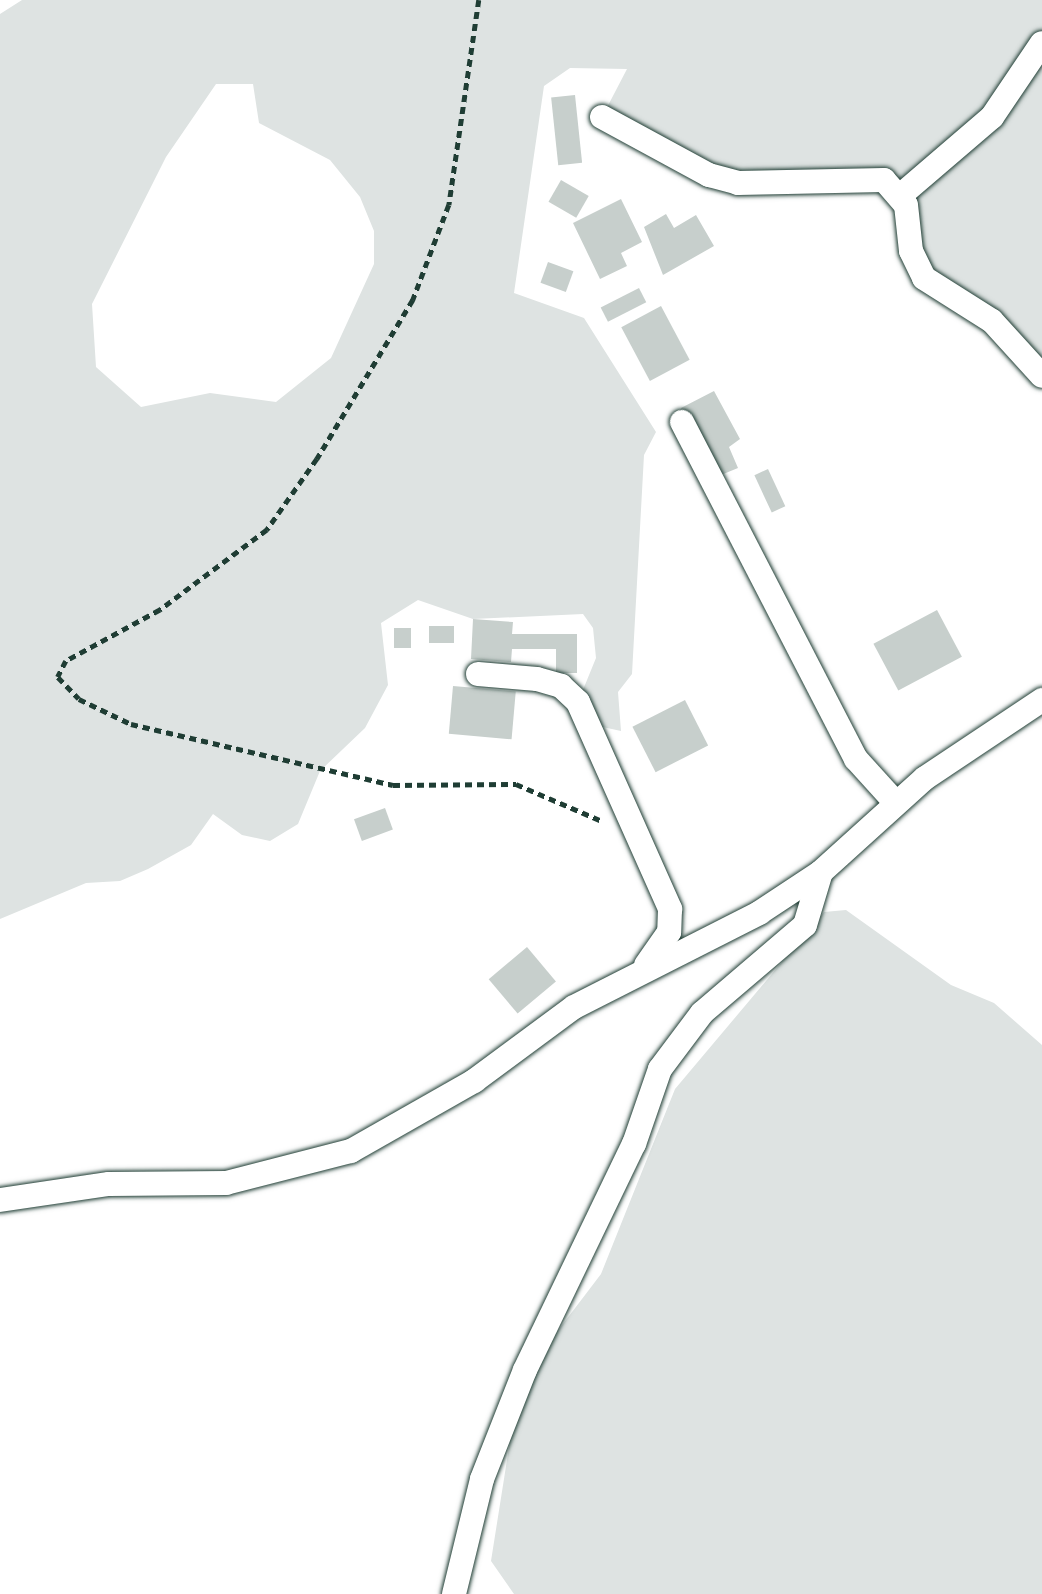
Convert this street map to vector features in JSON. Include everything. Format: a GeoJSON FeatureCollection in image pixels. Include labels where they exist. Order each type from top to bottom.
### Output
{"type":"FeatureCollection","features":[{"type":"Feature","properties":{"kind":"street"},"geometry":{"type":"LineString","coordinates":[[901,195],[992,117],[1042,43]]}},
{"type":"Feature","properties":{"kind":"street"},"geometry":{"type":"LineString","coordinates":[[602,117],[709,175],[738,183],[863,176],[884,180],[901,195],[911,251],[924,278],[992,321],[1042,376]]}},
{"type":"Feature","properties":{"kind":"street"},"geometry":{"type":"LineString","coordinates":[[682,422],[856,759],[895,802]]}},
{"type":"Feature","properties":{"kind":"street"},"geometry":{"type":"LineString","coordinates":[[478,674],[549,682],[578,702],[670,909],[669,932],[642,968]]}},
{"type":"Feature","properties":{"kind":"street"},"geometry":{"type":"LineString","coordinates":[[0,1200],[108,1184],[226,1183],[351,1151],[409,1122],[642,968],[759,913],[821,872],[895,802],[1042,700]]}},
{"type":"Feature","properties":{"kind":"street"},"geometry":{"type":"LineString","coordinates":[[454,1594],[462,1541],[487,1467],[525,1370],[634,1144],[660,1069],[702,1013],[805,925],[821,872]]}},
{"type":"Feature","properties":{"kind":"path"},"geometry":{"type":"LineString","coordinates":[[479,0],[449,205],[413,300],[317,459],[267,530],[160,610],[66,661],[58,677],[79,699],[131,724],[393,785],[516,784],[635,835]]}},
{"type":"Feature","properties":{"kind":"shaded area"},"geometry":{"type":"Polygon","coordinates":[[[22,0],[1042,0],[1042,376],[941,293],[893,186],[738,183],[602,117],[627,69],[570,68],[544,86],[514,293],[584,318],[656,432],[644,455],[632,674],[618,692],[621,731],[589,724],[578,702],[596,658],[593,628],[583,614],[473,619],[418,600],[381,623],[388,685],[365,728],[320,771],[298,824],[270,841],[242,835],[213,814],[191,845],[148,869],[120,881],[86,883],[0,919],[0,14],[22,0]],[[216,84],[166,157],[92,304],[96,367],[141,407],[210,393],[276,402],[331,358],[374,264],[374,231],[360,197],[330,160],[259,123],[253,84],[216,84]]]}},
{"type":"Feature","properties":{"kind":"shaded area"},"geometry":{"type":"Polygon","coordinates":[[[846,910],[951,985],[994,1003],[1042,1045],[1042,1594],[514,1594],[491,1561],[516,1403],[534,1362],[601,1274],[675,1089],[824,912],[846,910]]]}},
{"type":"Feature","properties":{"kind":"building"},"geometry":{"type":"Polygon","coordinates":[[[575,95],[582,163],[558,165],[551,98],[575,95]]]}},
{"type":"Feature","properties":{"kind":"building"},"geometry":{"type":"Polygon","coordinates":[[[561,180],[589,196],[576,218],[548,202],[561,180]]]}},
{"type":"Feature","properties":{"kind":"building"},"geometry":{"type":"Polygon","coordinates":[[[621,199],[642,242],[621,253],[627,266],[600,279],[573,223],[621,199]]]}},
{"type":"Feature","properties":{"kind":"building"},"geometry":{"type":"Polygon","coordinates":[[[666,214],[674,228],[696,215],[714,246],[663,275],[644,227],[666,214]]]}},
{"type":"Feature","properties":{"kind":"building"},"geometry":{"type":"Polygon","coordinates":[[[548,262],[573,271],[566,292],[540,283],[548,262]]]}},
{"type":"Feature","properties":{"kind":"building"},"geometry":{"type":"Polygon","coordinates":[[[639,288],[646,302],[608,322],[601,308],[639,288]]]}},
{"type":"Feature","properties":{"kind":"building"},"geometry":{"type":"Polygon","coordinates":[[[661,306],[690,360],[650,381],[621,327],[661,306]]]}},
{"type":"Feature","properties":{"kind":"building"},"geometry":{"type":"Polygon","coordinates":[[[714,391],[740,439],[729,447],[738,468],[716,477],[681,408],[714,391]]]}},
{"type":"Feature","properties":{"kind":"building"},"geometry":{"type":"Polygon","coordinates":[[[768,469],[785,506],[772,512],[754,475],[768,469]]]}},
{"type":"Feature","properties":{"kind":"building"},"geometry":{"type":"Polygon","coordinates":[[[937,610],[962,657],[898,691],[873,644],[937,610]]]}},
{"type":"Feature","properties":{"kind":"building"},"geometry":{"type":"Polygon","coordinates":[[[473,619],[513,622],[512,634],[577,634],[577,673],[556,673],[556,649],[512,649],[511,662],[471,659],[473,619]]]}},
{"type":"Feature","properties":{"kind":"building"},"geometry":{"type":"Polygon","coordinates":[[[429,626],[454,626],[454,643],[429,643],[429,626]]]}},
{"type":"Feature","properties":{"kind":"building"},"geometry":{"type":"Polygon","coordinates":[[[394,628],[411,628],[411,648],[394,648],[394,628]]]}},
{"type":"Feature","properties":{"kind":"building"},"geometry":{"type":"Polygon","coordinates":[[[453,686],[516,691],[512,739],[449,734],[453,686]]]}},
{"type":"Feature","properties":{"kind":"building"},"geometry":{"type":"Polygon","coordinates":[[[685,700],[708,745],[656,772],[632,727],[685,700]]]}},
{"type":"Feature","properties":{"kind":"building"},"geometry":{"type":"Polygon","coordinates":[[[385,808],[393,830],[362,841],[354,819],[385,808]]]}},
{"type":"Feature","properties":{"kind":"building"},"geometry":{"type":"Polygon","coordinates":[[[527,947],[556,981],[518,1014],[489,979],[527,947]]]}}]}
